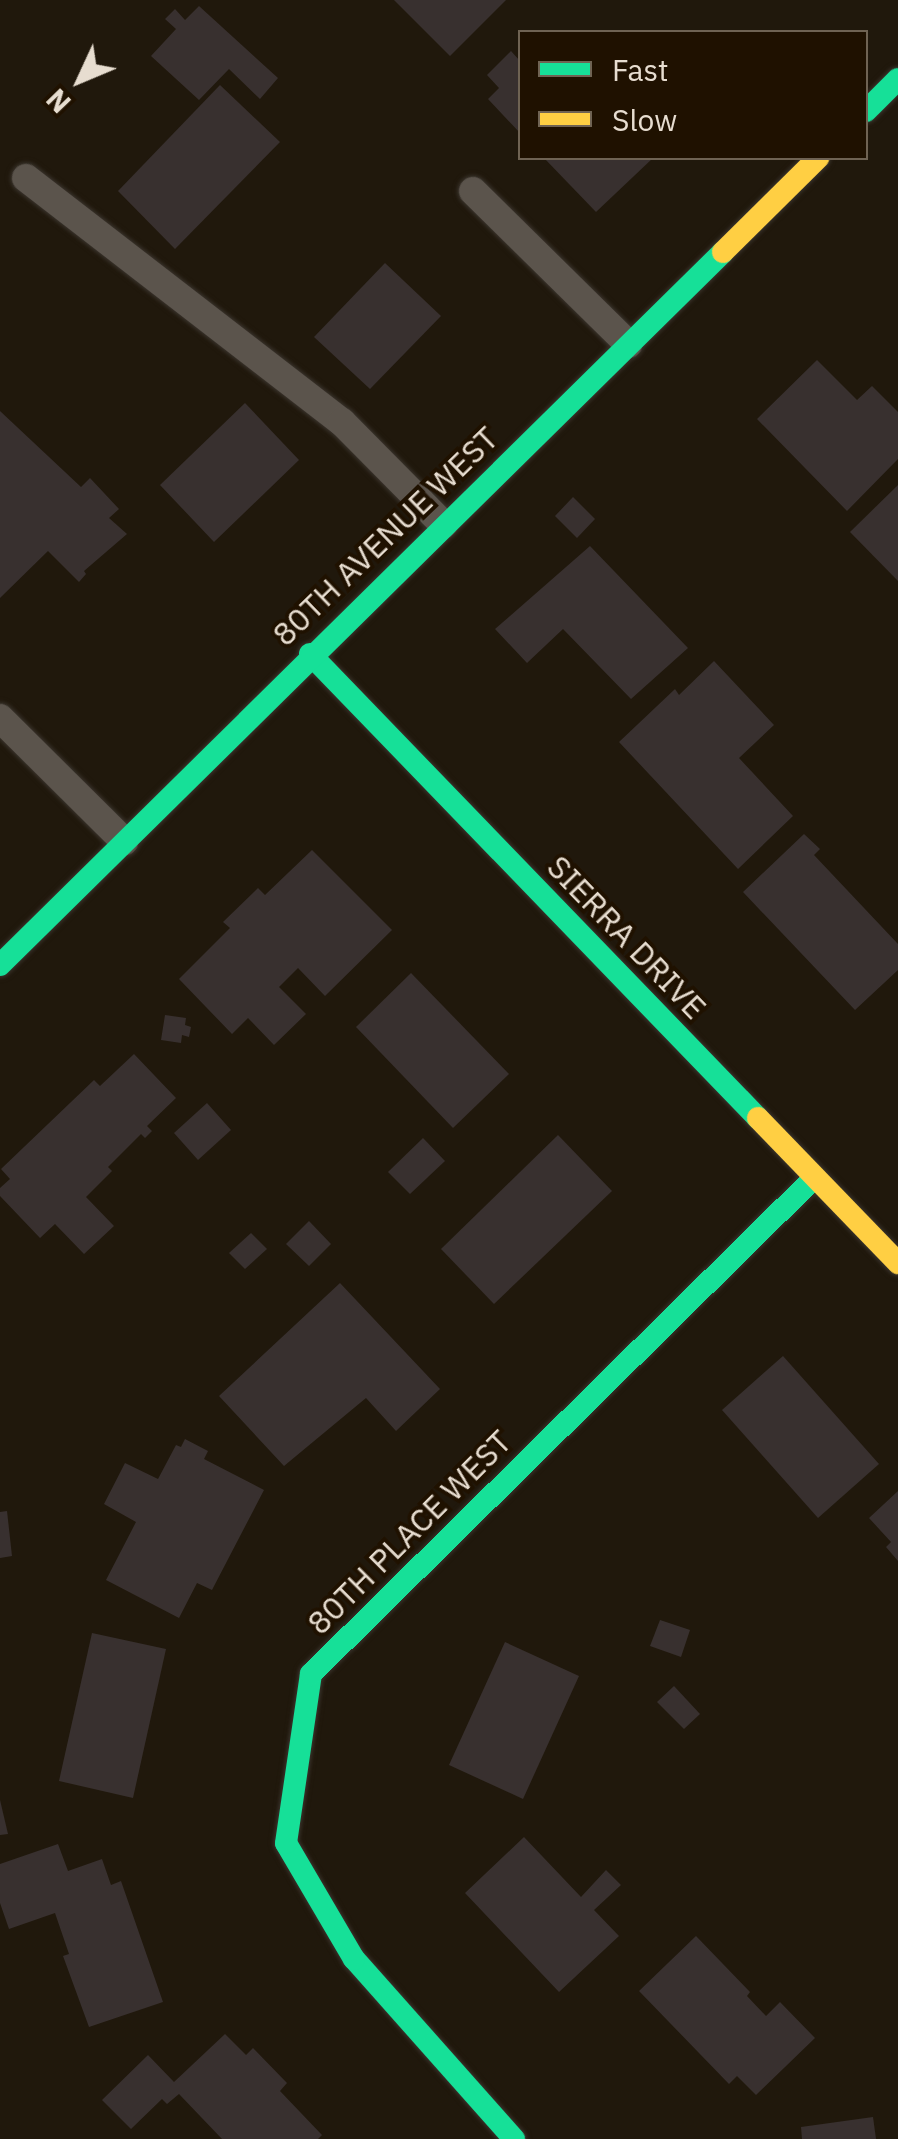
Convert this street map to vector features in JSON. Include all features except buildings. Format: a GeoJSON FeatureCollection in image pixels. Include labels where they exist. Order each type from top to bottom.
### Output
{"type":"FeatureCollection","features":[{"type":"Feature","properties":{"kind":"street"},"geometry":{"type":"LineString","coordinates":[[868,109],[898,79]]}},
{"type":"Feature","properties":{"kind":"street","name":"80TH AVENUE WEST"},"geometry":{"type":"LineString","coordinates":[[0,964],[310,654],[816,160]]}},
{"type":"Feature","properties":{"kind":"street","name":"SIERRA DRIVE"},"geometry":{"type":"LineString","coordinates":[[310,654],[898,1264]]}},
{"type":"Feature","properties":{"kind":"street","name":"80TH PLACE WEST"},"geometry":{"type":"LineString","coordinates":[[514,2139],[354,1959],[286,1843],[312,1674],[814,1178]]}},
{"type":"Feature","properties":{"kind":"lane"},"geometry":{"type":"LineString","coordinates":[[26,178],[342,422],[443,524]]}},
{"type":"Feature","properties":{"kind":"lane"},"geometry":{"type":"LineString","coordinates":[[474,191],[628,344]]}},
{"type":"Feature","properties":{"kind":"lane"},"geometry":{"type":"LineString","coordinates":[[0,718],[124,841]]}},
{"type":"Feature","properties":{"kind":"traffic: fast"},"geometry":{"type":"LineString","coordinates":[[868,109],[898,79]]}},
{"type":"Feature","properties":{"kind":"traffic: fast"},"geometry":{"type":"LineString","coordinates":[[0,965],[723,252]]}},
{"type":"Feature","properties":{"kind":"traffic: fast"},"geometry":{"type":"LineString","coordinates":[[310,654],[758,1118]]}},
{"type":"Feature","properties":{"kind":"traffic: fast"},"geometry":{"type":"LineString","coordinates":[[514,2139],[354,1959],[286,1843],[311,1674],[814,1178]]}},
{"type":"Feature","properties":{"kind":"traffic: slow"},"geometry":{"type":"LineString","coordinates":[[723,252],[816,160]]}},
{"type":"Feature","properties":{"kind":"traffic: slow"},"geometry":{"type":"LineString","coordinates":[[758,1118],[898,1263]]}}]}
